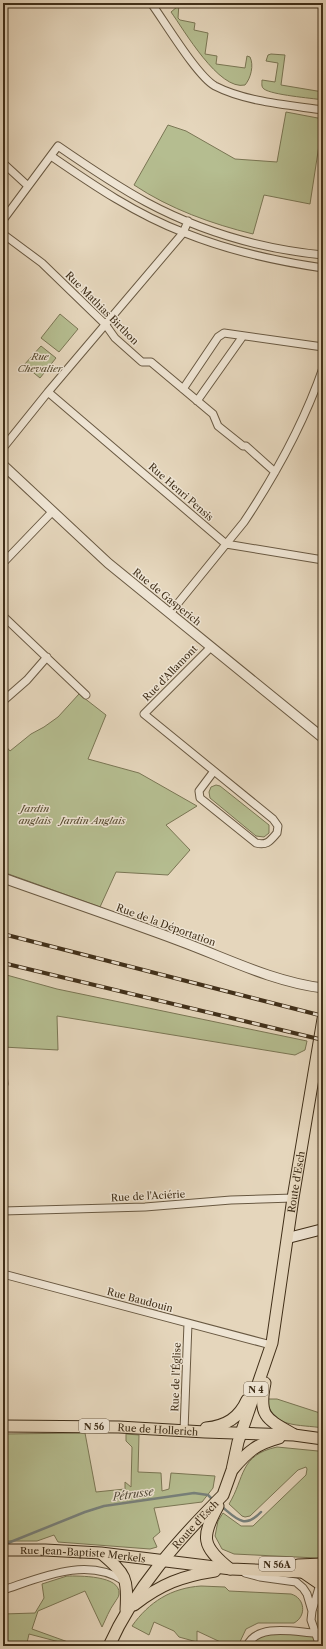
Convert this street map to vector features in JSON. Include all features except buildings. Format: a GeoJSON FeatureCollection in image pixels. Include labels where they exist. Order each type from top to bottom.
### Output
{"type":"FeatureCollection","features":[{"type":"Feature","properties":{"kind":"main road","name":"Route d'Esch"},"geometry":{"type":"LineString","coordinates":[[109,1646],[126,1611],[162,1561],[212,1510],[223,1495],[232,1470],[241,1433],[271,1345],[293,1198],[323,1019]]}},
{"type":"Feature","properties":{"kind":"main road"},"geometry":{"type":"LineString","coordinates":[[288,1238],[323,1229]]}},
{"type":"Feature","properties":{"kind":"main road","name":"Route d'Esch"},"geometry":{"type":"LineString","coordinates":[[184,1431],[226,1424],[239,1414],[247,1400],[271,1345]]}},
{"type":"Feature","properties":{"kind":"main road","name":"N 4"},"geometry":{"type":"LineString","coordinates":[[271,1345],[262,1397],[263,1409],[265,1415],[272,1422],[294,1435]]}},
{"type":"Feature","properties":{"kind":"main road","name":"Rue de Hollerich"},"geometry":{"type":"LineString","coordinates":[[3,1426],[98,1426],[241,1433]]}},
{"type":"Feature","properties":{"kind":"main road","name":"N 56"},"geometry":{"type":"LineString","coordinates":[[241,1433],[294,1435],[323,1438]]}},
{"type":"Feature","properties":{"kind":"main road"},"geometry":{"type":"LineString","coordinates":[[294,1435],[323,1444]]}},
{"type":"Feature","properties":{"kind":"main road","name":"N 56"},"geometry":{"type":"LineString","coordinates":[[232,1470],[243,1457],[259,1445],[294,1435]]}},
{"type":"Feature","properties":{"kind":"main road","name":"N 4"},"geometry":{"type":"LineString","coordinates":[[212,1510],[207,1527],[207,1542],[212,1552],[230,1569]]}},
{"type":"Feature","properties":{"kind":"main road","name":"Rue Jean-Baptiste Merkels"},"geometry":{"type":"LineString","coordinates":[[3,1550],[44,1550],[101,1553],[162,1561]]}},
{"type":"Feature","properties":{"kind":"main road"},"geometry":{"type":"LineString","coordinates":[[101,1553],[120,1569],[126,1583],[126,1611]]}},
{"type":"Feature","properties":{"kind":"main road","name":"N 56A"},"geometry":{"type":"LineString","coordinates":[[162,1561],[230,1569],[304,1572],[322,1580]]}},
{"type":"Feature","properties":{"kind":"main road","name":"N 56A"},"geometry":{"type":"LineString","coordinates":[[230,1569],[270,1564],[323,1564]]}},
{"type":"Feature","properties":{"kind":"main road","name":"N 4"},"geometry":{"type":"LineString","coordinates":[[126,1611],[159,1587],[172,1581],[188,1576],[230,1569]]}},
{"type":"Feature","properties":{"kind":"street"},"geometry":{"type":"LineString","coordinates":[[151,3],[197,68],[214,85],[241,96],[323,110]]}},
{"type":"Feature","properties":{"kind":"street"},"geometry":{"type":"LineString","coordinates":[[3,220],[58,146],[104,178],[147,202],[188,221],[218,233],[251,243],[297,253],[323,256]]}},
{"type":"Feature","properties":{"kind":"street"},"geometry":{"type":"LineString","coordinates":[[52,154],[98,188],[142,213],[184,233],[250,255],[323,268]]}},
{"type":"Feature","properties":{"kind":"street"},"geometry":{"type":"LineString","coordinates":[[3,163],[28,186]]}},
{"type":"Feature","properties":{"kind":"street"},"geometry":{"type":"LineString","coordinates":[[98,188],[104,178]]}},
{"type":"Feature","properties":{"kind":"street"},"geometry":{"type":"LineString","coordinates":[[3,448],[105,324],[184,233],[188,221]]}},
{"type":"Feature","properties":{"kind":"street","name":"Rue Mathias Birthon"},"geometry":{"type":"LineString","coordinates":[[3,234],[42,263],[105,324],[115,338],[142,362],[150,362],[213,414],[218,426],[243,446],[246,446],[275,472]]}},
{"type":"Feature","properties":{"kind":"street"},"geometry":{"type":"LineString","coordinates":[[182,389],[218,337],[224,333],[323,347]]}},
{"type":"Feature","properties":{"kind":"street"},"geometry":{"type":"LineString","coordinates":[[197,401],[244,336]]}},
{"type":"Feature","properties":{"kind":"street"},"geometry":{"type":"LineString","coordinates":[[170,613],[244,522],[275,472],[305,413],[323,368]]}},
{"type":"Feature","properties":{"kind":"street","name":"Rue Henri Pensis"},"geometry":{"type":"LineString","coordinates":[[48,392],[226,544]]}},
{"type":"Feature","properties":{"kind":"street","name":"Rue de Gasperich"},"geometry":{"type":"LineString","coordinates":[[3,465],[108,563],[323,738]]}},
{"type":"Feature","properties":{"kind":"street"},"geometry":{"type":"LineString","coordinates":[[3,563],[52,512]]}},
{"type":"Feature","properties":{"kind":"street"},"geometry":{"type":"LineString","coordinates":[[226,544],[323,560]]}},
{"type":"Feature","properties":{"kind":"street"},"geometry":{"type":"LineString","coordinates":[[3,616],[86,695]]}},
{"type":"Feature","properties":{"kind":"street","name":"Rue d'Allamont"},"geometry":{"type":"LineString","coordinates":[[211,647],[144,714],[214,771]]}},
{"type":"Feature","properties":{"kind":"street"},"geometry":{"type":"LineString","coordinates":[[3,701],[27,680],[47,658]]}},
{"type":"Feature","properties":{"kind":"street"},"geometry":{"type":"LineString","coordinates":[[214,771],[273,819],[278,826],[277,833],[268,844],[256,843],[200,798],[200,791],[214,771]]}},
{"type":"Feature","properties":{"kind":"street","name":"Rue de la Déportation"},"geometry":{"type":"LineString","coordinates":[[3,878],[180,941],[271,976],[301,985],[323,988]]}},
{"type":"Feature","properties":{"kind":"street"},"geometry":{"type":"LineString","coordinates":[[3,1074],[4,1084]]}},
{"type":"Feature","properties":{"kind":"street","name":"Rue de l'Aciérie"},"geometry":{"type":"LineString","coordinates":[[3,1211],[145,1207],[231,1200],[293,1198]]}},
{"type":"Feature","properties":{"kind":"street","name":"Rue Baudouin"},"geometry":{"type":"LineString","coordinates":[[3,1274],[271,1345]]}},
{"type":"Feature","properties":{"kind":"street","name":"Rue de l'Église"},"geometry":{"type":"LineString","coordinates":[[184,1431],[188,1323]]}},
{"type":"Feature","properties":{"kind":"street","name":"N 56A"},"geometry":{"type":"LineString","coordinates":[[230,1569],[260,1577],[296,1582],[307,1594],[312,1611]]}},
{"type":"Feature","properties":{"kind":"street"},"geometry":{"type":"LineString","coordinates":[[3,1590],[44,1577],[80,1570],[95,1570],[115,1575],[126,1583]]}},
{"type":"Feature","properties":{"kind":"street"},"geometry":{"type":"LineString","coordinates":[[320,1646],[311,1623],[312,1611],[322,1580]]}},
{"type":"Feature","properties":{"kind":"street"},"geometry":{"type":"LineString","coordinates":[[247,1646],[256,1634],[265,1632],[315,1633]]}},
{"type":"Feature","properties":{"kind":"green space"},"geometry":{"type":"Polygon","coordinates":[[[177,3],[179,3],[178,18],[180,20],[195,23],[194,30],[208,33],[205,54],[217,56],[216,64],[245,68],[247,56],[250,57],[252,64],[251,71],[249,79],[245,85],[235,84],[224,79],[203,58],[171,12],[177,7],[177,3]]]}},
{"type":"Feature","properties":{"kind":"green space"},"geometry":{"type":"Polygon","coordinates":[[[268,55],[285,55],[281,85],[323,92],[323,100],[283,95],[263,88],[262,80],[275,82],[278,63],[266,61],[268,55]]]}},
{"type":"Feature","properties":{"kind":"green space"},"geometry":{"type":"Polygon","coordinates":[[[286,112],[323,119],[310,204],[264,195],[253,234],[222,226],[192,215],[148,194],[134,185],[168,125],[186,131],[235,159],[277,162],[286,112]]]}},
{"type":"Feature","properties":{"kind":"green space","name":"Rue Chevalier"},"geometry":{"type":"Polygon","coordinates":[[[60,314],[78,329],[59,352],[41,338],[60,314]]]}},
{"type":"Feature","properties":{"kind":"green space","name":"Rue Chevalier"},"geometry":{"type":"Polygon","coordinates":[[[41,346],[56,358],[40,378],[24,365],[41,346]]]}},
{"type":"Feature","properties":{"kind":"green space","name":"Jardin Anglais"},"geometry":{"type":"Polygon","coordinates":[[[79,694],[106,715],[88,759],[139,773],[197,806],[166,825],[190,850],[168,875],[116,872],[100,907],[3,872],[3,743],[10,751],[31,734],[58,717],[79,694]]]}},
{"type":"Feature","properties":{"kind":"green space"},"geometry":{"type":"Polygon","coordinates":[[[216,785],[220,786],[269,825],[269,833],[264,837],[256,836],[210,798],[209,792],[211,787],[216,785]]]}},
{"type":"Feature","properties":{"kind":"green space"},"geometry":{"type":"Polygon","coordinates":[[[3,974],[57,989],[307,1041],[305,1050],[295,1055],[57,1016],[58,1050],[3,1047],[3,974]]]}},
{"type":"Feature","properties":{"kind":"green space"},"geometry":{"type":"Polygon","coordinates":[[[267,1399],[277,1399],[323,1414],[323,1428],[296,1425],[280,1420],[274,1416],[267,1399]]]}},
{"type":"Feature","properties":{"kind":"green space"},"geometry":{"type":"Polygon","coordinates":[[[85,1433],[96,1492],[125,1489],[125,1482],[131,1487],[132,1447],[126,1441],[126,1434],[139,1435],[138,1472],[161,1473],[162,1491],[169,1489],[171,1473],[215,1476],[213,1488],[202,1502],[154,1508],[160,1532],[153,1538],[157,1547],[150,1549],[58,1542],[54,1535],[37,1541],[3,1541],[3,1434],[85,1433]]]}},
{"type":"Feature","properties":{"kind":"green space"},"geometry":{"type":"Polygon","coordinates":[[[277,1447],[318,1451],[323,1453],[323,1554],[317,1558],[234,1554],[222,1549],[215,1536],[218,1521],[223,1513],[241,1526],[253,1526],[306,1475],[306,1467],[298,1470],[250,1516],[242,1516],[229,1504],[249,1462],[265,1451],[277,1447]]]}},
{"type":"Feature","properties":{"kind":"green space"},"geometry":{"type":"Polygon","coordinates":[[[67,1576],[98,1578],[113,1583],[118,1588],[119,1596],[111,1608],[102,1627],[85,1591],[38,1611],[32,1629],[68,1642],[67,1644],[29,1634],[27,1643],[34,1646],[3,1646],[3,1614],[35,1613],[44,1598],[42,1584],[67,1576]]]}},
{"type":"Feature","properties":{"kind":"green space"},"geometry":{"type":"Polygon","coordinates":[[[190,1587],[225,1587],[229,1591],[291,1594],[296,1596],[302,1603],[303,1607],[301,1616],[294,1623],[258,1623],[246,1629],[238,1646],[229,1646],[197,1631],[197,1642],[179,1637],[174,1631],[154,1622],[149,1635],[132,1626],[153,1603],[170,1593],[190,1587]]]}},
{"type":"Feature","properties":{"kind":"green space"},"geometry":{"type":"Polygon","coordinates":[[[318,1610],[323,1610],[323,1635],[318,1625],[318,1610]]]}},
{"type":"Feature","properties":{"kind":"green space"},"geometry":{"type":"Polygon","coordinates":[[[315,1633],[320,1646],[247,1646],[256,1635],[315,1633]]]}},
{"type":"Feature","properties":{"kind":"waterway","name":"Pétrusse"},"geometry":{"type":"LineString","coordinates":[[3,1545],[85,1512],[104,1506],[194,1493],[208,1495],[213,1500]]}},
{"type":"Feature","properties":{"kind":"waterway","name":"Pétrusse"},"geometry":{"type":"LineString","coordinates":[[221,1506],[236,1518],[245,1521],[250,1520],[261,1512]]}},
{"type":"Feature","properties":{"kind":"railway"},"geometry":{"type":"LineString","coordinates":[[3,934],[323,1016]]}},
{"type":"Feature","properties":{"kind":"railway"},"geometry":{"type":"LineString","coordinates":[[3,963],[323,1040]]}},
{"type":"Feature","properties":{"kind":"park label","name":"Jardin anglais"},"geometry":{"type":"Point","coordinates":[35,814]}}]}
